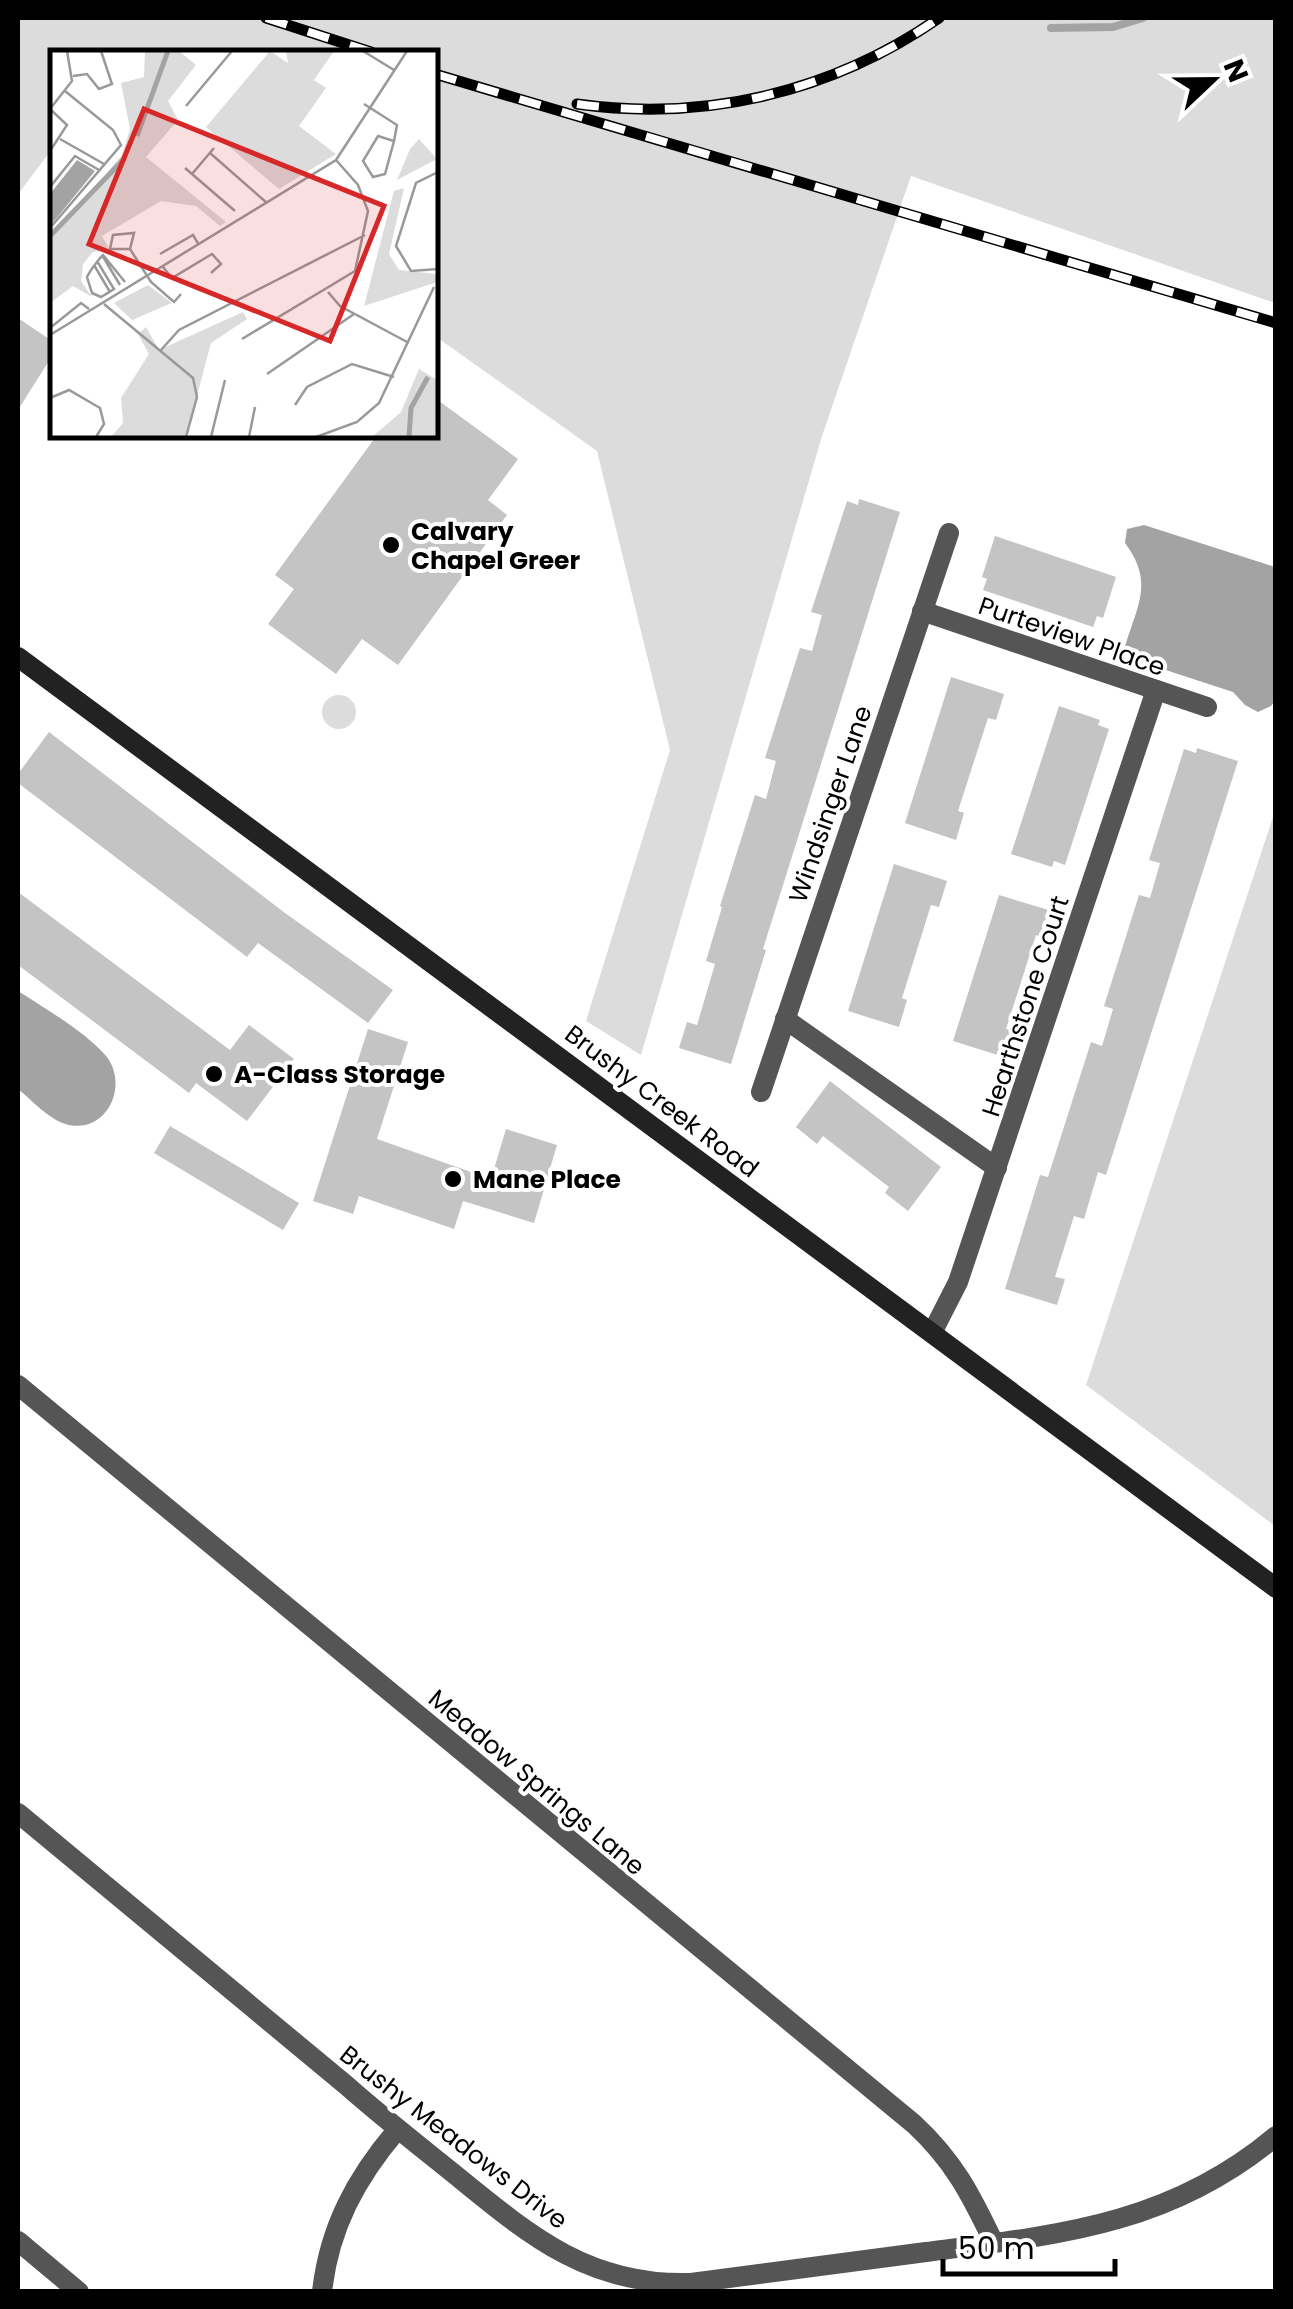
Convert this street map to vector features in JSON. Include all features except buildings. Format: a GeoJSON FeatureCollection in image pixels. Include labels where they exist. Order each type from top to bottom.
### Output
{"type":"FeatureCollection","features":[{"type":"Feature","properties":{"kind":"main road","name":"Brushy Creek Road"},"geometry":{"type":"LineString","coordinates":[[18,657],[1276,1588]]}},
{"type":"Feature","properties":{"kind":"street","name":"Windsinger Lane"},"geometry":{"type":"LineString","coordinates":[[762,1092],[949,533]]}},
{"type":"Feature","properties":{"kind":"street","name":"Purteview Place"},"geometry":{"type":"LineString","coordinates":[[922,611],[1207,707]]}},
{"type":"Feature","properties":{"kind":"street","name":"Hearthstone Court"},"geometry":{"type":"LineString","coordinates":[[932,1333],[958,1282],[1156,690]]}},
{"type":"Feature","properties":{"kind":"street"},"geometry":{"type":"LineString","coordinates":[[785,1019],[997,1168]]}},
{"type":"Feature","properties":{"kind":"street","name":"Meadow Springs Lane"},"geometry":{"type":"LineString","coordinates":[[18,1385],[914,2124],[950,2159],[963,2178],[994,2243]]}},
{"type":"Feature","properties":{"kind":"street","name":"Brushy Meadows Drive"},"geometry":{"type":"LineString","coordinates":[[18,1813],[397,2130],[538,2240],[590,2268],[630,2280],[692,2283],[1096,2226],[1174,2201],[1231,2170],[1276,2136]]}},
{"type":"Feature","properties":{"kind":"street"},"geometry":{"type":"LineString","coordinates":[[322,2292],[334,2232],[346,2204],[376,2154],[397,2130]]}},
{"type":"Feature","properties":{"kind":"street"},"geometry":{"type":"LineString","coordinates":[[18,2240],[79,2292]]}},
{"type":"Feature","properties":{"kind":"shaded area"},"geometry":{"type":"Polygon","coordinates":[[[18,18],[1275,18],[1275,303],[911,176],[822,436],[641,1055],[586,1021],[670,750],[597,451],[438,338],[438,50],[50,50],[50,152],[19,193],[18,18]]]}},
{"type":"Feature","properties":{"kind":"shaded area"},"geometry":{"type":"Polygon","coordinates":[[[1144,525],[1275,567],[1276,699],[1271,706],[1258,712],[1233,692],[1132,659],[1125,646],[1141,582],[1134,557],[1125,543],[1127,529],[1144,525]]]}},
{"type":"Feature","properties":{"kind":"shaded area"},"geometry":{"type":"Polygon","coordinates":[[[339,695],[351,700],[356,712],[351,724],[339,729],[327,724],[322,712],[327,700],[339,695]]]}},
{"type":"Feature","properties":{"kind":"shaded area"},"geometry":{"type":"Polygon","coordinates":[[[1275,811],[1276,1525],[1275,1526],[1086,1385],[1275,811]]]}},
{"type":"Feature","properties":{"kind":"shaded area"},"geometry":{"type":"Polygon","coordinates":[[[18,991],[98,1047],[113,1067],[115,1092],[111,1104],[94,1122],[62,1123],[18,1089],[18,991]]]}},
{"type":"Feature","properties":{"kind":"waterway"},"geometry":{"type":"LineString","coordinates":[[1051,28],[1113,27],[1143,18]]}},
{"type":"Feature","properties":{"kind":"railway"},"geometry":{"type":"LineString","coordinates":[[266,18],[365,50]]}},
{"type":"Feature","properties":{"kind":"railway"},"geometry":{"type":"LineString","coordinates":[[577,104],[673,109],[766,95],[855,65],[939,18]]}},
{"type":"Feature","properties":{"kind":"railway"},"geometry":{"type":"LineString","coordinates":[[438,75],[1276,323]]}},
{"type":"Feature","properties":{"kind":"place","name":"Calvary Chapel Greer"},"geometry":{"type":"Point","coordinates":[391,545]}},
{"type":"Feature","properties":{"kind":"place","name":"A-Class Storage"},"geometry":{"type":"Point","coordinates":[214,1074]}},
{"type":"Feature","properties":{"kind":"place","name":"Mane Place"},"geometry":{"type":"Point","coordinates":[453,1179]}}]}
